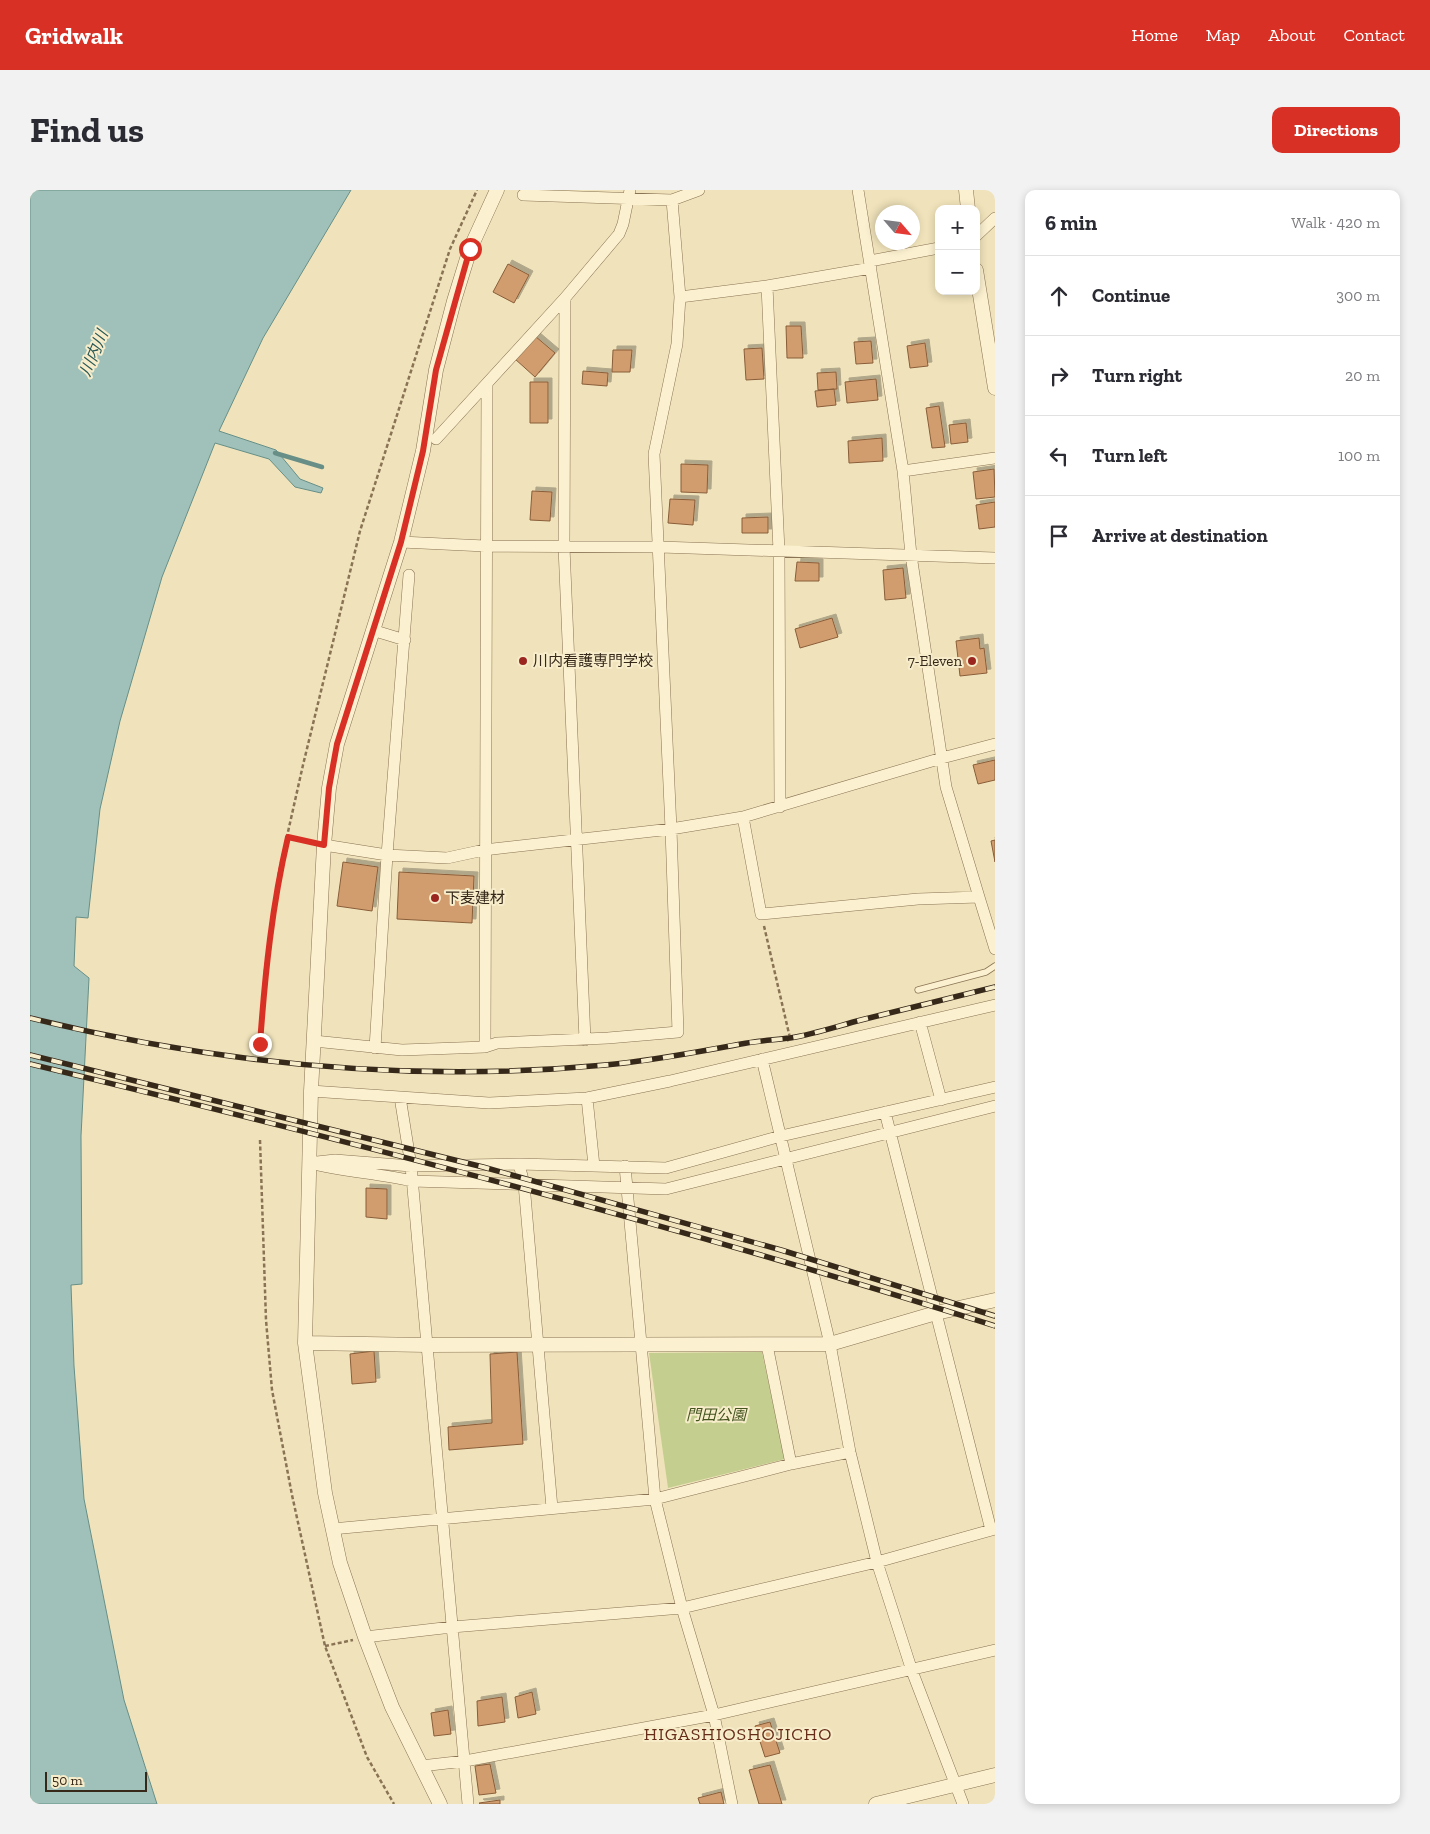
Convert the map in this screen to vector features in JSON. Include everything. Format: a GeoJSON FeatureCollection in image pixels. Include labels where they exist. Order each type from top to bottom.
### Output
{"type":"FeatureCollection","features":[{"type":"Feature","properties":{"kind":"street"},"geometry":{"type":"LineString","coordinates":[[440,1804],[392,1707],[365,1637],[340,1563],[316,1442],[305,1343],[311,1091],[324,845],[329,788],[337,744],[401,542],[423,451],[436,370],[454,301],[470,249],[497,190]]}},
{"type":"Feature","properties":{"kind":"street"},"geometry":{"type":"LineString","coordinates":[[523,195],[630,195],[672,200],[699,190]]}},
{"type":"Feature","properties":{"kind":"street"},"geometry":{"type":"LineString","coordinates":[[858,190],[903,471],[911,555],[946,787],[995,949]]}},
{"type":"Feature","properties":{"kind":"street"},"geometry":{"type":"LineString","coordinates":[[966,190],[968,205]]}},
{"type":"Feature","properties":{"kind":"street"},"geometry":{"type":"LineString","coordinates":[[436,439],[565,298],[618,234],[630,195]]}},
{"type":"Feature","properties":{"kind":"street"},"geometry":{"type":"LineString","coordinates":[[314,1041],[402,1050],[485,1047],[497,1043],[585,1040],[678,1032],[672,829],[660,547],[654,454],[677,344],[680,297],[672,200]]}},
{"type":"Feature","properties":{"kind":"street"},"geometry":{"type":"LineString","coordinates":[[980,232],[995,218]]}},
{"type":"Feature","properties":{"kind":"street"},"geometry":{"type":"LineString","coordinates":[[680,297],[767,286],[935,249]]}},
{"type":"Feature","properties":{"kind":"street"},"geometry":{"type":"LineString","coordinates":[[767,286],[779,551],[780,807]]}},
{"type":"Feature","properties":{"kind":"street"},"geometry":{"type":"LineString","coordinates":[[980,295],[995,388]]}},
{"type":"Feature","properties":{"kind":"street"},"geometry":{"type":"LineString","coordinates":[[565,298],[564,546],[585,1040]]}},
{"type":"Feature","properties":{"kind":"street"},"geometry":{"type":"LineString","coordinates":[[485,1047],[484,546],[486,385]]}},
{"type":"Feature","properties":{"kind":"street"},"geometry":{"type":"LineString","coordinates":[[903,471],[995,458]]}},
{"type":"Feature","properties":{"kind":"street"},"geometry":{"type":"LineString","coordinates":[[401,542],[484,546],[660,547],[995,558]]}},
{"type":"Feature","properties":{"kind":"street"},"geometry":{"type":"LineString","coordinates":[[375,1048],[386,854],[409,575]]}},
{"type":"Feature","properties":{"kind":"street"},"geometry":{"type":"LineString","coordinates":[[372,630],[405,640]]}},
{"type":"Feature","properties":{"kind":"street"},"geometry":{"type":"LineString","coordinates":[[324,845],[386,854],[447,858],[484,850],[672,829],[742,817],[995,744]]}},
{"type":"Feature","properties":{"kind":"street"},"geometry":{"type":"LineString","coordinates":[[742,817],[762,914],[918,899],[979,897]]}},
{"type":"Feature","properties":{"kind":"street"},"geometry":{"type":"LineString","coordinates":[[311,1091],[489,1103],[587,1098],[995,1004]]}},
{"type":"Feature","properties":{"kind":"street"},"geometry":{"type":"LineString","coordinates":[[920,1022],[941,1100]]}},
{"type":"Feature","properties":{"kind":"street"},"geometry":{"type":"LineString","coordinates":[[762,1059],[830,1344],[850,1452],[877,1562],[912,1671],[963,1804]]}},
{"type":"Feature","properties":{"kind":"street"},"geometry":{"type":"LineString","coordinates":[[310,1163],[335,1160],[411,1166],[519,1164],[666,1168],[781,1136],[995,1087]]}},
{"type":"Feature","properties":{"kind":"street"},"geometry":{"type":"LineString","coordinates":[[400,1097],[411,1166],[441,1519],[468,1804]]}},
{"type":"Feature","properties":{"kind":"street"},"geometry":{"type":"LineString","coordinates":[[587,1098],[594,1166]]}},
{"type":"Feature","properties":{"kind":"street"},"geometry":{"type":"LineString","coordinates":[[310,1163],[333,1169],[377,1173],[412,1181],[666,1188],[995,1106]]}},
{"type":"Feature","properties":{"kind":"street"},"geometry":{"type":"LineString","coordinates":[[365,1637],[452,1627],[682,1608],[877,1562],[993,1529],[885,1112]]}},
{"type":"Feature","properties":{"kind":"street"},"geometry":{"type":"LineString","coordinates":[[519,1164],[524,1184],[552,1508]]}},
{"type":"Feature","properties":{"kind":"street"},"geometry":{"type":"LineString","coordinates":[[625,1166],[640,1345],[656,1499],[682,1608],[714,1714],[732,1804]]}},
{"type":"Feature","properties":{"kind":"street"},"geometry":{"type":"LineString","coordinates":[[305,1343],[427,1345],[830,1344],[936,1313],[995,1300]]}},
{"type":"Feature","properties":{"kind":"street"},"geometry":{"type":"LineString","coordinates":[[767,1345],[791,1464]]}},
{"type":"Feature","properties":{"kind":"street"},"geometry":{"type":"LineString","coordinates":[[332,1529],[656,1499],[791,1464],[850,1452]]}},
{"type":"Feature","properties":{"kind":"street"},"geometry":{"type":"LineString","coordinates":[[422,1766],[465,1761],[714,1714],[912,1671],[995,1650]]}},
{"type":"Feature","properties":{"kind":"street"},"geometry":{"type":"LineString","coordinates":[[876,1804],[995,1775]]}},
{"type":"Feature","properties":{"kind":"lane"},"geometry":{"type":"LineString","coordinates":[[918,990],[986,972],[995,966]]}},
{"type":"Feature","properties":{"kind":"path"},"geometry":{"type":"LineString","coordinates":[[260,1044],[265,970],[280,872],[303,765],[360,531],[447,258],[477,190]]}},
{"type":"Feature","properties":{"kind":"path"},"geometry":{"type":"LineString","coordinates":[[288,837],[324,845]]}},
{"type":"Feature","properties":{"kind":"path"},"geometry":{"type":"LineString","coordinates":[[762,914],[790,1038],[785,1044]]}},
{"type":"Feature","properties":{"kind":"path"},"geometry":{"type":"LineString","coordinates":[[260,1140],[266,1320],[272,1390],[309,1576],[325,1646],[367,1757],[394,1804]]}},
{"type":"Feature","properties":{"kind":"path"},"geometry":{"type":"LineString","coordinates":[[325,1646],[365,1637]]}},
{"type":"Feature","properties":{"kind":"green space","name":"門田公園"},"geometry":{"type":"Polygon","coordinates":[[[762,1352],[785,1459],[668,1488],[649,1353],[762,1352]]]}},
{"type":"Feature","properties":{"kind":"water","name":"川内川"},"geometry":{"type":"Polygon","coordinates":[[[30,190],[351,190],[263,338],[219,431],[276,450],[300,479],[323,488],[321,493],[295,487],[269,459],[215,443],[162,577],[120,721],[100,809],[88,918],[76,917],[74,966],[89,978],[81,1136],[82,1284],[71,1285],[74,1366],[84,1499],[124,1700],[157,1804],[30,1804],[30,190]]]}},
{"type":"Feature","properties":{"kind":"building"},"geometry":{"type":"Polygon","coordinates":[[[508,264],[529,275],[514,303],[493,292],[508,264]]]}},
{"type":"Feature","properties":{"kind":"building"},"geometry":{"type":"Polygon","coordinates":[[[786,326],[801,326],[803,358],[787,358],[786,326]]]}},
{"type":"Feature","properties":{"kind":"building"},"geometry":{"type":"Polygon","coordinates":[[[535,336],[555,353],[535,377],[515,359],[535,336]]]}},
{"type":"Feature","properties":{"kind":"building"},"geometry":{"type":"Polygon","coordinates":[[[871,341],[873,363],[856,364],[854,342],[871,341]]]}},
{"type":"Feature","properties":{"kind":"building"},"geometry":{"type":"Polygon","coordinates":[[[925,343],[928,366],[910,368],[907,346],[925,343]]]}},
{"type":"Feature","properties":{"kind":"building"},"geometry":{"type":"Polygon","coordinates":[[[762,348],[764,379],[746,380],[744,349],[762,348]]]}},
{"type":"Feature","properties":{"kind":"building"},"geometry":{"type":"Polygon","coordinates":[[[613,350],[632,350],[630,372],[612,372],[613,350]]]}},
{"type":"Feature","properties":{"kind":"building"},"geometry":{"type":"Polygon","coordinates":[[[583,371],[608,373],[607,386],[582,384],[583,371]]]}},
{"type":"Feature","properties":{"kind":"building"},"geometry":{"type":"Polygon","coordinates":[[[836,372],[837,389],[818,390],[817,373],[836,372]]]}},
{"type":"Feature","properties":{"kind":"building"},"geometry":{"type":"Polygon","coordinates":[[[876,379],[878,400],[847,403],[845,382],[876,379]]]}},
{"type":"Feature","properties":{"kind":"building"},"geometry":{"type":"Polygon","coordinates":[[[530,382],[548,382],[548,423],[530,423],[530,382]]]}},
{"type":"Feature","properties":{"kind":"building"},"geometry":{"type":"Polygon","coordinates":[[[834,389],[836,405],[817,407],[815,391],[834,389]]]}},
{"type":"Feature","properties":{"kind":"building"},"geometry":{"type":"Polygon","coordinates":[[[939,406],[945,447],[932,448],[926,408],[939,406]]]}},
{"type":"Feature","properties":{"kind":"building"},"geometry":{"type":"Polygon","coordinates":[[[966,423],[968,442],[951,444],[949,425],[966,423]]]}},
{"type":"Feature","properties":{"kind":"building"},"geometry":{"type":"Polygon","coordinates":[[[882,438],[883,461],[849,463],[848,441],[882,438]]]}},
{"type":"Feature","properties":{"kind":"building"},"geometry":{"type":"Polygon","coordinates":[[[681,464],[708,465],[707,493],[681,492],[681,464]]]}},
{"type":"Feature","properties":{"kind":"building"},"geometry":{"type":"Polygon","coordinates":[[[994,469],[995,497],[976,499],[973,472],[994,469]]]}},
{"type":"Feature","properties":{"kind":"building"},"geometry":{"type":"Polygon","coordinates":[[[532,491],[552,492],[550,521],[530,520],[532,491]]]}},
{"type":"Feature","properties":{"kind":"building"},"geometry":{"type":"Polygon","coordinates":[[[670,499],[695,500],[693,525],[668,523],[670,499]]]}},
{"type":"Feature","properties":{"kind":"building"},"geometry":{"type":"Polygon","coordinates":[[[995,502],[995,527],[979,529],[976,505],[995,502]]]}},
{"type":"Feature","properties":{"kind":"building"},"geometry":{"type":"Polygon","coordinates":[[[768,517],[768,533],[742,533],[742,518],[768,517]]]}},
{"type":"Feature","properties":{"kind":"building"},"geometry":{"type":"Polygon","coordinates":[[[797,562],[819,563],[819,581],[795,581],[797,562]]]}},
{"type":"Feature","properties":{"kind":"building"},"geometry":{"type":"Polygon","coordinates":[[[903,568],[906,598],[885,600],[883,570],[903,568]]]}},
{"type":"Feature","properties":{"kind":"building"},"geometry":{"type":"Polygon","coordinates":[[[832,618],[838,637],[800,648],[795,629],[832,618]]]}},
{"type":"Feature","properties":{"kind":"building","name":"7-Eleven"},"geometry":{"type":"Polygon","coordinates":[[[979,638],[980,649],[984,648],[987,673],[960,676],[956,641],[979,638]]]}},
{"type":"Feature","properties":{"kind":"building"},"geometry":{"type":"Polygon","coordinates":[[[995,760],[995,780],[978,784],[973,765],[995,760]]]}},
{"type":"Feature","properties":{"kind":"building"},"geometry":{"type":"Polygon","coordinates":[[[995,840],[995,862],[991,841],[995,840]]]}},
{"type":"Feature","properties":{"kind":"building"},"geometry":{"type":"Polygon","coordinates":[[[343,862],[378,867],[372,911],[337,906],[343,862]]]}},
{"type":"Feature","properties":{"kind":"building","name":"下麦建材"},"geometry":{"type":"Polygon","coordinates":[[[399,872],[474,876],[472,923],[397,919],[399,872]]]}},
{"type":"Feature","properties":{"kind":"building"},"geometry":{"type":"Polygon","coordinates":[[[366,1188],[387,1189],[387,1219],[366,1217],[366,1188]]]}},
{"type":"Feature","properties":{"kind":"building"},"geometry":{"type":"Polygon","coordinates":[[[374,1351],[376,1382],[352,1384],[350,1354],[374,1351]]]}},
{"type":"Feature","properties":{"kind":"building"},"geometry":{"type":"Polygon","coordinates":[[[517,1352],[523,1444],[449,1450],[448,1427],[492,1423],[490,1354],[517,1352]]]}},
{"type":"Feature","properties":{"kind":"building"},"geometry":{"type":"Polygon","coordinates":[[[532,1692],[536,1714],[518,1718],[515,1697],[532,1692]]]}},
{"type":"Feature","properties":{"kind":"building"},"geometry":{"type":"Polygon","coordinates":[[[502,1697],[505,1722],[478,1726],[477,1701],[502,1697]]]}},
{"type":"Feature","properties":{"kind":"building"},"geometry":{"type":"Polygon","coordinates":[[[448,1710],[451,1734],[434,1736],[431,1713],[448,1710]]]}},
{"type":"Feature","properties":{"kind":"building"},"geometry":{"type":"Polygon","coordinates":[[[770,1722],[780,1753],[765,1757],[755,1726],[770,1722]]]}},
{"type":"Feature","properties":{"kind":"building"},"geometry":{"type":"Polygon","coordinates":[[[490,1764],[496,1793],[479,1795],[475,1766],[490,1764]]]}},
{"type":"Feature","properties":{"kind":"building"},"geometry":{"type":"Polygon","coordinates":[[[770,1765],[782,1804],[759,1804],[749,1770],[770,1765]]]}},
{"type":"Feature","properties":{"kind":"building"},"geometry":{"type":"Polygon","coordinates":[[[721,1792],[724,1804],[700,1804],[698,1798],[721,1792]]]}},
{"type":"Feature","properties":{"kind":"building"},"geometry":{"type":"Polygon","coordinates":[[[500,1800],[500,1804],[479,1803],[500,1800]]]}},
{"type":"Feature","properties":{"kind":"waterway"},"geometry":{"type":"LineString","coordinates":[[275,453],[322,467]]}},
{"type":"Feature","properties":{"kind":"railway"},"geometry":{"type":"LineString","coordinates":[[30,1018],[172,1047],[316,1066],[460,1072],[533,1070],[639,1061],[747,1043],[790,1038],[995,987]]}},
{"type":"Feature","properties":{"kind":"railway"},"geometry":{"type":"LineString","coordinates":[[30,1055],[483,1167],[781,1250],[995,1316]]}},
{"type":"Feature","properties":{"kind":"railway"},"geometry":{"type":"LineString","coordinates":[[30,1064],[515,1186],[756,1253],[995,1326]]}},
{"type":"Feature","properties":{"kind":"place","name":"川内看護専門学校"},"geometry":{"type":"Point","coordinates":[523,661]}},
{"type":"Feature","properties":{"kind":"place","name":"7-Eleven"},"geometry":{"type":"Point","coordinates":[972,661]}},
{"type":"Feature","properties":{"kind":"place","name":"下麦建材"},"geometry":{"type":"Point","coordinates":[435,898]}},
{"type":"Feature","properties":{"kind":"district","name":"HIGASHIOSHOJICHO"},"geometry":{"type":"Point","coordinates":[738,1734]}},
{"type":"Feature","properties":{"kind":"route"},"geometry":{"type":"LineString","coordinates":[[260,1044],[265,970],[280,872],[288,837],[324,845],[329,788],[337,744],[349,700],[401,542],[423,451],[436,370],[470,249]]}}]}
